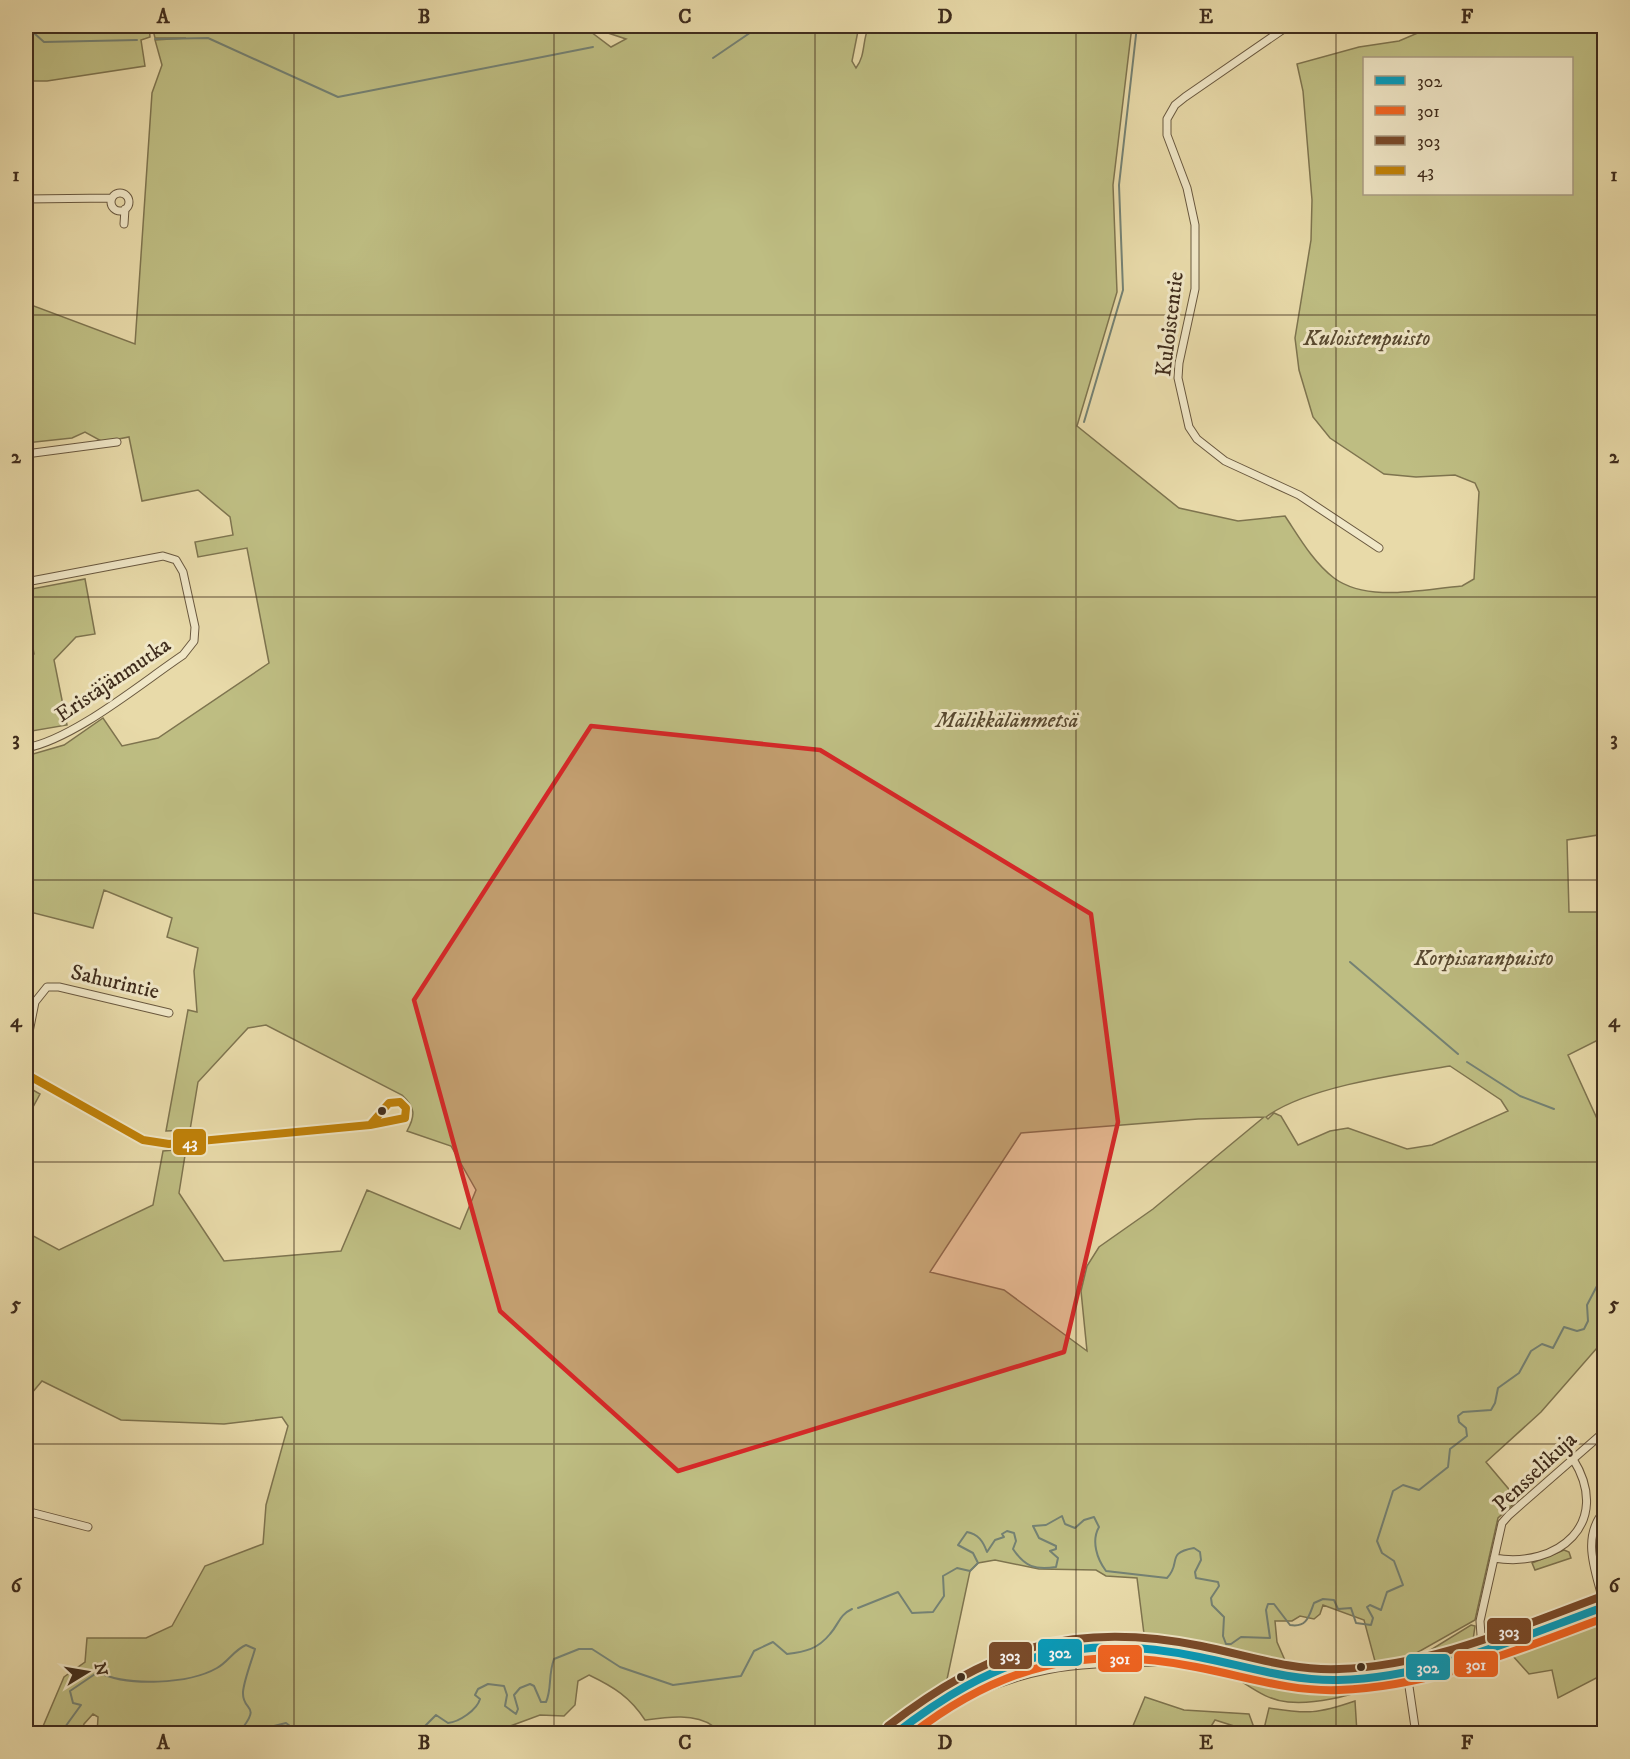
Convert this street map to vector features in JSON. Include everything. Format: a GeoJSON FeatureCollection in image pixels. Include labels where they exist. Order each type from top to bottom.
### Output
{"type":"FeatureCollection","features":[{"type":"Feature","properties":{"kind":"main road"},"geometry":{"type":"LineString","coordinates":[[894,1734],[946,1694],[1012,1662],[1060,1650],[1107,1646],[1168,1651],[1279,1676],[1319,1680],[1357,1680],[1407,1673],[1605,1606]]}},
{"type":"Feature","properties":{"kind":"street","name":"Kuloistentie"},"geometry":{"type":"LineString","coordinates":[[1288,26],[1185,97],[1176,105],[1167,119],[1167,135],[1190,197],[1195,225],[1195,289],[1181,348],[1178,378],[1187,421],[1197,439],[1225,461],[1299,495],[1379,548]]}},
{"type":"Feature","properties":{"kind":"street"},"geometry":{"type":"LineString","coordinates":[[26,199],[112,198],[117,193],[125,194],[129,202],[124,209],[124,224]]}},
{"type":"Feature","properties":{"kind":"street"},"geometry":{"type":"LineString","coordinates":[[112,198],[114,208],[124,209]]}},
{"type":"Feature","properties":{"kind":"street"},"geometry":{"type":"LineString","coordinates":[[26,454],[117,442]]}},
{"type":"Feature","properties":{"kind":"street","name":"Eristäjänmutka"},"geometry":{"type":"LineString","coordinates":[[26,582],[163,556],[176,561],[183,572],[195,627],[194,641],[183,656],[65,734],[44,745],[26,748]]}},
{"type":"Feature","properties":{"kind":"street","name":"Sahurintie"},"geometry":{"type":"LineString","coordinates":[[26,1047],[35,1002],[46,987],[59,987],[169,1013]]}},
{"type":"Feature","properties":{"kind":"street"},"geometry":{"type":"LineString","coordinates":[[26,1074],[143,1140],[157,1144],[370,1125],[401,1121],[406,1115],[406,1108],[400,1102],[389,1103],[370,1125]]}},
{"type":"Feature","properties":{"kind":"street","name":"Pensselikuja"},"geometry":{"type":"LineString","coordinates":[[1482,1649],[1480,1621],[1505,1519],[1605,1432]]}},
{"type":"Feature","properties":{"kind":"street"},"geometry":{"type":"LineString","coordinates":[[1494,1558],[1530,1560],[1552,1553],[1573,1537],[1582,1522],[1587,1502],[1586,1490],[1573,1460]]}},
{"type":"Feature","properties":{"kind":"street"},"geometry":{"type":"LineString","coordinates":[[1605,1511],[1594,1528],[1590,1549],[1605,1606]]}},
{"type":"Feature","properties":{"kind":"street"},"geometry":{"type":"LineString","coordinates":[[26,1512],[88,1527]]}},
{"type":"Feature","properties":{"kind":"street"},"geometry":{"type":"LineString","coordinates":[[1582,1522],[1594,1528]]}},
{"type":"Feature","properties":{"kind":"street"},"geometry":{"type":"LineString","coordinates":[[1012,1662],[1016,1676]]}},
{"type":"Feature","properties":{"kind":"street"},"geometry":{"type":"LineString","coordinates":[[942,1709],[973,1692],[1016,1676],[1092,1663],[1160,1662]]}},
{"type":"Feature","properties":{"kind":"street"},"geometry":{"type":"LineString","coordinates":[[1407,1673],[1416,1734]]}},
{"type":"Feature","properties":{"kind":"highlighted area"},"geometry":{"type":"Polygon","coordinates":[[[591,726],[820,750],[1091,914],[1118,1122],[1064,1352],[678,1471],[500,1311],[414,1000],[591,726]]]}},
{"type":"Feature","properties":{"kind":"green space"},"geometry":{"type":"Polygon","coordinates":[[[26,26],[149,26],[150,37],[141,40],[145,66],[47,81],[26,81],[26,26]]]}},
{"type":"Feature","properties":{"kind":"green space","name":"Mälikkälänmetsä"},"geometry":{"type":"Polygon","coordinates":[[[152,26],[583,26],[611,47],[626,39],[605,32],[616,26],[859,26],[852,61],[856,68],[861,58],[869,26],[1132,26],[1113,185],[1117,292],[1077,426],[1179,508],[1238,521],[1285,516],[1313,557],[1334,578],[1348,586],[1363,590],[1396,592],[1462,586],[1474,579],[1479,492],[1475,483],[1455,475],[1416,477],[1384,474],[1330,438],[1313,417],[1299,370],[1295,338],[1311,240],[1312,200],[1303,91],[1297,64],[1359,47],[1399,41],[1434,26],[1604,26],[1604,834],[1567,840],[1569,912],[1604,912],[1604,1037],[1568,1055],[1604,1134],[1604,1340],[1541,1412],[1486,1462],[1518,1500],[1498,1518],[1475,1620],[1397,1664],[1376,1665],[1364,1620],[1323,1605],[1320,1614],[1314,1619],[1300,1616],[1292,1621],[1275,1621],[1277,1642],[1287,1665],[1240,1661],[1144,1634],[1137,1578],[1106,1576],[1096,1570],[1039,1569],[995,1560],[978,1563],[970,1571],[946,1684],[881,1733],[715,1733],[713,1726],[698,1719],[680,1717],[645,1720],[621,1693],[589,1675],[578,1681],[575,1705],[564,1716],[540,1715],[505,1728],[499,1733],[97,1734],[98,1717],[93,1714],[84,1724],[81,1733],[26,1733],[26,1727],[41,1731],[64,1677],[85,1662],[87,1638],[146,1638],[172,1626],[205,1566],[263,1544],[266,1505],[288,1426],[282,1417],[224,1424],[121,1420],[42,1381],[26,1400],[26,1232],[59,1250],[153,1205],[163,1151],[186,1149],[179,1193],[224,1261],[341,1251],[367,1190],[460,1229],[476,1190],[451,1146],[407,1131],[413,1112],[410,1103],[402,1095],[266,1025],[248,1028],[198,1082],[190,1130],[166,1131],[188,1010],[197,1012],[194,971],[198,948],[167,937],[172,918],[104,890],[93,928],[26,911],[26,756],[64,745],[103,718],[122,746],[158,738],[269,663],[247,548],[198,557],[195,542],[233,535],[230,517],[198,490],[142,501],[129,437],[103,442],[85,432],[72,438],[26,443],[26,303],[135,344],[152,93],[162,65],[155,40],[186,38],[155,38],[152,26]],[[1450,1066],[1354,1083],[1328,1090],[1283,1107],[1266,1117],[1268,1119],[1274,1113],[1281,1116],[1298,1145],[1330,1131],[1348,1128],[1407,1149],[1432,1145],[1508,1111],[1501,1100],[1450,1066]],[[1264,1117],[1198,1119],[1021,1133],[930,1272],[1004,1290],[1087,1351],[1081,1291],[1087,1266],[1099,1247],[1153,1209],[1264,1117]]]}},
{"type":"Feature","properties":{"kind":"green space"},"geometry":{"type":"Polygon","coordinates":[[[85,579],[95,634],[76,637],[54,660],[67,725],[32,731],[26,700],[26,656],[34,654],[26,608],[26,590],[85,579]]]}},
{"type":"Feature","properties":{"kind":"green space"},"geometry":{"type":"Polygon","coordinates":[[[26,1086],[40,1094],[26,1120],[26,1086]]]}},
{"type":"Feature","properties":{"kind":"green space"},"geometry":{"type":"Polygon","coordinates":[[[1564,1550],[1569,1552],[1571,1558],[1535,1570],[1532,1563],[1564,1550]]]}},
{"type":"Feature","properties":{"kind":"green space"},"geometry":{"type":"Polygon","coordinates":[[[1604,1623],[1604,1674],[1558,1698],[1552,1670],[1529,1674],[1512,1655],[1604,1623]]]}},
{"type":"Feature","properties":{"kind":"green space"},"geometry":{"type":"Polygon","coordinates":[[[1471,1625],[1475,1626],[1473,1640],[1465,1647],[1403,1667],[1471,1625]]]}},
{"type":"Feature","properties":{"kind":"green space"},"geometry":{"type":"Polygon","coordinates":[[[1498,1650],[1498,1655],[1445,1672],[1498,1650]]]}},
{"type":"Feature","properties":{"kind":"green space"},"geometry":{"type":"Polygon","coordinates":[[[1082,1653],[1167,1656],[1286,1683],[1339,1686],[1387,1684],[1326,1700],[1288,1702],[1260,1693],[1218,1669],[1179,1660],[1110,1658],[1049,1667],[1048,1662],[1082,1653]]]}},
{"type":"Feature","properties":{"kind":"green space"},"geometry":{"type":"Polygon","coordinates":[[[1145,1697],[1184,1710],[1249,1714],[1256,1733],[1215,1720],[1207,1733],[1130,1733],[1145,1697]]]}},
{"type":"Feature","properties":{"kind":"green space"},"geometry":{"type":"Polygon","coordinates":[[[1355,1701],[1357,1733],[1263,1733],[1269,1708],[1312,1712],[1355,1701]]]}},
{"type":"Feature","properties":{"kind":"waterway"},"geometry":{"type":"LineString","coordinates":[[26,26],[44,42],[137,40]]}},
{"type":"Feature","properties":{"kind":"waterway"},"geometry":{"type":"LineString","coordinates":[[713,58],[760,26]]}},
{"type":"Feature","properties":{"kind":"waterway"},"geometry":{"type":"LineString","coordinates":[[1084,422],[1123,290],[1119,185],[1137,26]]}},
{"type":"Feature","properties":{"kind":"waterway"},"geometry":{"type":"LineString","coordinates":[[155,39],[208,38],[338,97],[593,47]]}},
{"type":"Feature","properties":{"kind":"waterway"},"geometry":{"type":"LineString","coordinates":[[1350,962],[1458,1054]]}},
{"type":"Feature","properties":{"kind":"waterway"},"geometry":{"type":"LineString","coordinates":[[1467,1062],[1520,1096],[1554,1109]]}},
{"type":"Feature","properties":{"kind":"waterway"},"geometry":{"type":"LineString","coordinates":[[858,1608],[898,1592],[912,1613],[933,1612],[944,1596],[943,1576],[957,1568],[970,1571],[978,1563],[973,1553],[958,1545],[967,1532],[980,1539],[987,1552],[995,1540],[1004,1537],[1002,1534],[1007,1531],[1014,1533],[1016,1541],[1013,1549],[1022,1560],[1031,1566],[1056,1567],[1058,1558],[1050,1551],[1056,1549],[1056,1546],[1039,1538],[1033,1526],[1046,1525],[1062,1516],[1065,1524],[1075,1528],[1084,1520],[1094,1517],[1099,1527],[1095,1538],[1096,1550],[1106,1571],[1167,1578],[1180,1553],[1194,1548],[1200,1552],[1201,1560],[1195,1572],[1196,1578],[1218,1582],[1219,1586],[1211,1598],[1212,1605],[1224,1617],[1223,1636],[1226,1644],[1231,1644],[1241,1637],[1270,1638],[1266,1610],[1268,1604],[1274,1604],[1290,1625],[1300,1625],[1306,1620],[1314,1603],[1323,1599],[1334,1600],[1338,1609],[1351,1608],[1356,1623],[1371,1625],[1373,1618],[1367,1607],[1370,1605],[1381,1610],[1387,1592],[1403,1585],[1394,1561],[1382,1553],[1377,1541],[1393,1491],[1403,1485],[1419,1490],[1448,1467],[1450,1449],[1467,1436],[1466,1428],[1459,1422],[1458,1416],[1463,1412],[1491,1410],[1498,1388],[1519,1373],[1531,1351],[1542,1344],[1553,1348],[1564,1327],[1577,1331],[1584,1329],[1588,1321],[1587,1305],[1598,1284],[1604,1283]]}},
{"type":"Feature","properties":{"kind":"waterway"},"geometry":{"type":"LineString","coordinates":[[417,1734],[436,1715],[448,1723],[467,1715],[480,1699],[475,1695],[478,1689],[488,1684],[504,1686],[507,1695],[505,1706],[516,1714],[518,1709],[514,1695],[520,1688],[530,1684],[534,1686],[541,1702],[546,1702],[554,1659],[579,1649],[592,1649],[620,1667],[673,1685],[741,1676],[754,1651],[773,1642],[787,1654],[811,1649],[821,1643],[842,1617],[852,1609]]}},
{"type":"Feature","properties":{"kind":"waterway"},"geometry":{"type":"LineString","coordinates":[[60,1734],[81,1705],[73,1703],[70,1691],[98,1672],[110,1677],[141,1682],[175,1680],[217,1668],[246,1645],[255,1649],[243,1692],[243,1698],[250,1711],[249,1719],[244,1726],[249,1734]]}},
{"type":"Feature","properties":{"kind":"waterway"},"geometry":{"type":"LineString","coordinates":[[256,1734],[266,1728],[286,1723],[290,1726],[291,1734]]}},
{"type":"Feature","properties":{"kind":"waterway"},"geometry":{"type":"LineString","coordinates":[[276,1734],[287,1734]]}},
{"type":"Feature","properties":{"kind":"transit line","name":"43"},"geometry":{"type":"LineString","coordinates":[[26,1074],[143,1140],[169,1144],[370,1125]]}},
{"type":"Feature","properties":{"kind":"transit line","name":"43"},"geometry":{"type":"LineString","coordinates":[[400,1102],[406,1108],[405,1118],[370,1125],[389,1103],[400,1102]]}},
{"type":"Feature","properties":{"kind":"transit line","name":"303"},"geometry":{"type":"LineString","coordinates":[[888,1726],[925,1699],[962,1677],[998,1660],[1034,1647],[1072,1639],[1112,1637],[1155,1639],[1201,1646],[1304,1668],[1339,1669],[1406,1661],[1472,1644],[1600,1597]]}},
{"type":"Feature","properties":{"kind":"transit line","name":"302"},"geometry":{"type":"LineString","coordinates":[[895,1734],[966,1686],[1002,1669],[1037,1657],[1074,1649],[1113,1647],[1154,1649],[1302,1678],[1320,1680],[1372,1678],[1440,1664],[1473,1654],[1604,1607]]}},
{"type":"Feature","properties":{"kind":"transit line","name":"301"},"geometry":{"type":"LineString","coordinates":[[912,1734],[945,1710],[978,1691],[1012,1676],[1046,1666],[1081,1660],[1118,1658],[1156,1660],[1303,1689],[1339,1690],[1408,1682],[1441,1674],[1507,1654],[1604,1618]]}},
{"type":"Feature","properties":{"kind":"park label","name":"Kuloistenpuisto"},"geometry":{"type":"Point","coordinates":[1367,338]}},
{"type":"Feature","properties":{"kind":"park label","name":"Korpisaranpuisto"},"geometry":{"type":"Point","coordinates":[1484,958]}}]}
